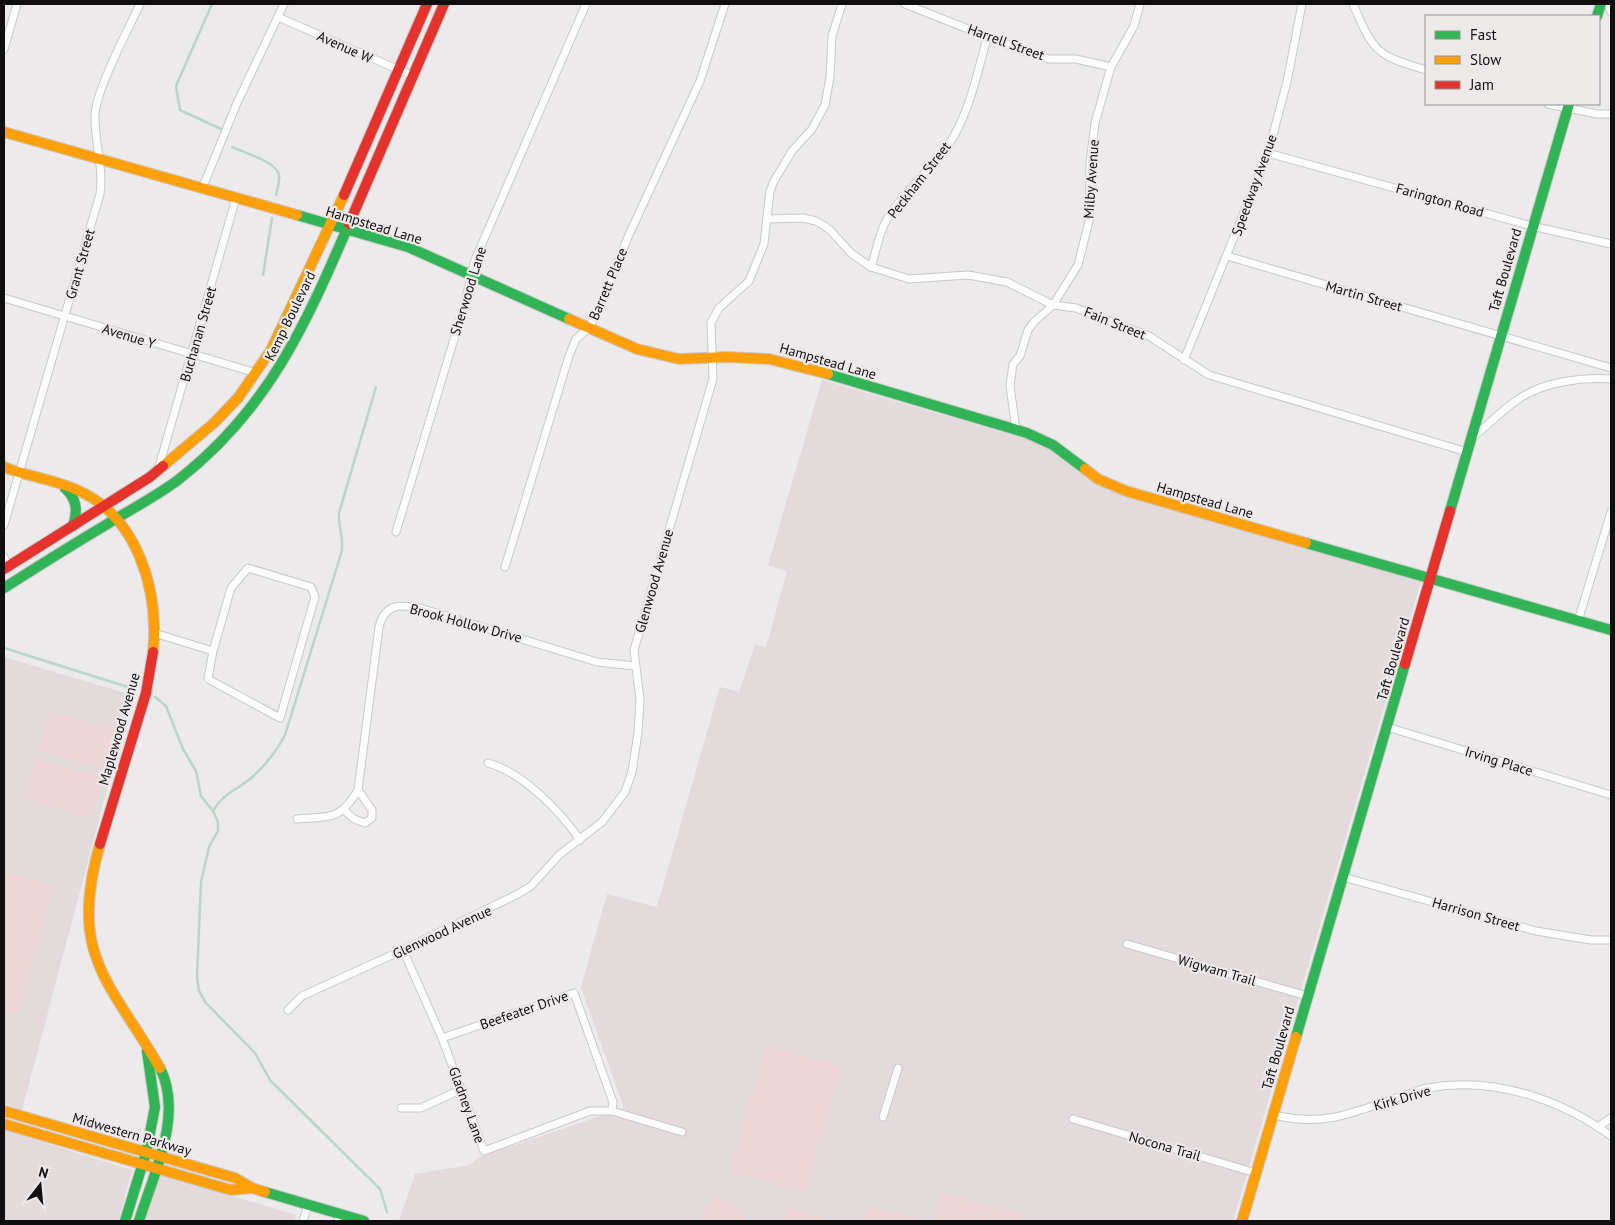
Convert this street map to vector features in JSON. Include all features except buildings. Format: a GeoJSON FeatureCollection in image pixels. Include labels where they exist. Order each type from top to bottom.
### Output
{"type":"FeatureCollection","features":[{"type":"Feature","properties":{"kind":"street"},"geometry":{"type":"LineString","coordinates":[[4,50],[17,4]]}},
{"type":"Feature","properties":{"kind":"street","name":"Grant Street"},"geometry":{"type":"LineString","coordinates":[[4,525],[100,194],[101,184],[96,135],[97,104],[140,4]]}},
{"type":"Feature","properties":{"kind":"street"},"geometry":{"type":"LineString","coordinates":[[202,189],[238,103],[284,4]]}},
{"type":"Feature","properties":{"kind":"street","name":"Kemp Boulevard"},"geometry":{"type":"LineString","coordinates":[[5,564],[73,526],[158,470],[214,423],[238,398],[271,350],[331,226],[427,4]]}},
{"type":"Feature","properties":{"kind":"street","name":"Kemp Boulevard"},"geometry":{"type":"LineString","coordinates":[[4,588],[163,491],[205,457],[237,425],[271,381],[304,325],[444,4]]}},
{"type":"Feature","properties":{"kind":"street","name":"Sherwood Lane"},"geometry":{"type":"LineString","coordinates":[[396,532],[472,276],[475,260],[586,4]]}},
{"type":"Feature","properties":{"kind":"street","name":"Barrett Place"},"geometry":{"type":"LineString","coordinates":[[505,567],[569,356],[576,339],[589,328],[700,80],[725,4]]}},
{"type":"Feature","properties":{"kind":"street","name":"Glenwood Avenue"},"geometry":{"type":"LineString","coordinates":[[288,1010],[302,996],[403,950],[531,886],[559,855],[602,822],[620,800],[632,772],[638,733],[640,700],[634,650],[713,379],[711,323],[713,316],[749,282],[762,252],[770,191],[774,181],[792,150],[812,129],[825,105],[830,77],[832,36],[842,4]]}},
{"type":"Feature","properties":{"kind":"street","name":"Harrell Street"},"geometry":{"type":"LineString","coordinates":[[905,4],[947,19],[988,38],[1049,59],[1076,59],[1111,67]]}},
{"type":"Feature","properties":{"kind":"street","name":"Milby Avenue"},"geometry":{"type":"LineString","coordinates":[[1016,430],[1010,386],[1013,364],[1020,356],[1028,330],[1053,305],[1078,265],[1089,222],[1090,163],[1096,122],[1111,67],[1134,26],[1140,4]]}},
{"type":"Feature","properties":{"kind":"street","name":"Speedway Avenue"},"geometry":{"type":"LineString","coordinates":[[1184,360],[1268,153],[1287,82],[1302,4]]}},
{"type":"Feature","properties":{"kind":"street"},"geometry":{"type":"LineString","coordinates":[[1353,4],[1365,31],[1376,49],[1391,59],[1425,70]]}},
{"type":"Feature","properties":{"kind":"street"},"geometry":{"type":"LineString","coordinates":[[1608,4],[1611,12]]}},
{"type":"Feature","properties":{"kind":"street","name":"Avenue W"},"geometry":{"type":"LineString","coordinates":[[278,17],[412,76]]}},
{"type":"Feature","properties":{"kind":"street","name":"Peckham Street"},"geometry":{"type":"LineString","coordinates":[[871,266],[886,221],[898,203],[927,174],[962,121],[968,107],[988,38]]}},
{"type":"Feature","properties":{"kind":"street"},"geometry":{"type":"LineString","coordinates":[[1568,106],[1611,114]]}},
{"type":"Feature","properties":{"kind":"street","name":"Taft Boulevard"},"geometry":{"type":"LineString","coordinates":[[1242,1221],[1568,106]]}},
{"type":"Feature","properties":{"kind":"street","name":"Hampstead Lane"},"geometry":{"type":"LineString","coordinates":[[4,132],[408,248],[637,349],[680,359],[712,357],[769,359],[790,363],[1016,430],[1053,445],[1098,479],[1126,491],[1611,630]]}},
{"type":"Feature","properties":{"kind":"street","name":"Farington Road"},"geometry":{"type":"LineString","coordinates":[[1268,153],[1532,226],[1611,244]]}},
{"type":"Feature","properties":{"kind":"street","name":"Buchanan Street"},"geometry":{"type":"LineString","coordinates":[[158,470],[236,198]]}},
{"type":"Feature","properties":{"kind":"street","name":"Fain Street"},"geometry":{"type":"LineString","coordinates":[[767,219],[803,218],[816,221],[829,228],[852,254],[871,266],[909,279],[968,275],[1007,282],[1053,305],[1076,308],[1149,336],[1209,375],[1467,452]]}},
{"type":"Feature","properties":{"kind":"street","name":"Martin Street"},"geometry":{"type":"LineString","coordinates":[[1227,256],[1611,368]]}},
{"type":"Feature","properties":{"kind":"street","name":"Avenue Y"},"geometry":{"type":"LineString","coordinates":[[4,298],[256,373]]}},
{"type":"Feature","properties":{"kind":"street"},"geometry":{"type":"LineString","coordinates":[[256,373],[271,381]]}},
{"type":"Feature","properties":{"kind":"street"},"geometry":{"type":"LineString","coordinates":[[1470,440],[1517,400],[1532,392],[1564,382],[1611,379]]}},
{"type":"Feature","properties":{"kind":"street","name":"Maplewood Avenue"},"geometry":{"type":"LineString","coordinates":[[4,467],[18,474]]}},
{"type":"Feature","properties":{"kind":"street","name":"Maplewood Avenue"},"geometry":{"type":"LineString","coordinates":[[4,473],[18,474],[86,493],[104,506],[116,519],[132,543],[145,570],[152,597],[154,634],[151,668],[93,868],[87,904],[87,925],[99,971],[107,988],[161,1068],[168,1088],[166,1124],[139,1221]]}},
{"type":"Feature","properties":{"kind":"street"},"geometry":{"type":"LineString","coordinates":[[62,486],[75,499],[77,517],[73,526]]}},
{"type":"Feature","properties":{"kind":"street"},"geometry":{"type":"LineString","coordinates":[[1578,621],[1611,512]]}},
{"type":"Feature","properties":{"kind":"street"},"geometry":{"type":"LineString","coordinates":[[5,564],[17,580]]}},
{"type":"Feature","properties":{"kind":"street"},"geometry":{"type":"LineString","coordinates":[[248,568],[311,587],[315,597],[280,718],[208,679],[213,651],[231,588],[248,568]]}},
{"type":"Feature","properties":{"kind":"street","name":"Brook Hollow Drive"},"geometry":{"type":"LineString","coordinates":[[344,810],[358,790],[379,627],[384,614],[390,608],[400,606],[420,608],[597,662],[635,666]]}},
{"type":"Feature","properties":{"kind":"street"},"geometry":{"type":"LineString","coordinates":[[154,634],[213,651]]}},
{"type":"Feature","properties":{"kind":"street","name":"Irving Place"},"geometry":{"type":"LineString","coordinates":[[1387,727],[1611,795]]}},
{"type":"Feature","properties":{"kind":"street"},"geometry":{"type":"LineString","coordinates":[[488,763],[503,767],[550,805],[564,818],[580,840]]}},
{"type":"Feature","properties":{"kind":"street"},"geometry":{"type":"LineString","coordinates":[[297,819],[334,816],[344,810],[354,820],[365,822],[372,818],[372,810],[358,790]]}},
{"type":"Feature","properties":{"kind":"street","name":"Harrison Street"},"geometry":{"type":"LineString","coordinates":[[1343,877],[1536,931],[1582,939],[1611,940]]}},
{"type":"Feature","properties":{"kind":"street","name":"Wigwam Trail"},"geometry":{"type":"LineString","coordinates":[[1127,944],[1307,996]]}},
{"type":"Feature","properties":{"kind":"street","name":"Gladney Lane"},"geometry":{"type":"LineString","coordinates":[[403,950],[442,1038],[484,1151],[590,1111],[612,1111],[682,1132]]}},
{"type":"Feature","properties":{"kind":"street","name":"Beefeater Drive"},"geometry":{"type":"LineString","coordinates":[[442,1038],[574,993],[613,1102],[612,1111]]}},
{"type":"Feature","properties":{"kind":"street","name":"Maplewood Avenue"},"geometry":{"type":"LineString","coordinates":[[125,1221],[146,1153],[155,1107],[146,1048]]}},
{"type":"Feature","properties":{"kind":"street"},"geometry":{"type":"LineString","coordinates":[[884,1117],[898,1068]]}},
{"type":"Feature","properties":{"kind":"street","name":"Kirk Drive"},"geometry":{"type":"LineString","coordinates":[[1274,1115],[1304,1120],[1333,1119],[1428,1088],[1463,1085],[1490,1086],[1523,1093],[1556,1104],[1598,1126],[1611,1136]]}},
{"type":"Feature","properties":{"kind":"street"},"geometry":{"type":"LineString","coordinates":[[401,1108],[421,1108],[462,1089]]}},
{"type":"Feature","properties":{"kind":"street","name":"Midwestern Parkway"},"geometry":{"type":"LineString","coordinates":[[4,1111],[235,1178],[252,1188],[308,1204],[339,1218],[364,1221]]}},
{"type":"Feature","properties":{"kind":"street"},"geometry":{"type":"LineString","coordinates":[[1598,1126],[1611,1118]]}},
{"type":"Feature","properties":{"kind":"street","name":"Nocona Trail"},"geometry":{"type":"LineString","coordinates":[[1073,1119],[1256,1172]]}},
{"type":"Feature","properties":{"kind":"street","name":"Midwestern Parkway"},"geometry":{"type":"LineString","coordinates":[[4,1124],[231,1190],[252,1188]]}},
{"type":"Feature","properties":{"kind":"street"},"geometry":{"type":"LineString","coordinates":[[303,1221],[308,1204]]}},
{"type":"Feature","properties":{"kind":"shaded area"},"geometry":{"type":"Polygon","coordinates":[[[822,380],[1044,444],[1095,483],[1421,581],[1233,1221],[399,1221],[415,1174],[470,1165],[479,1157],[624,1108],[581,987],[607,894],[657,907],[720,687],[739,692],[755,645],[766,647],[787,572],[768,565],[822,380]]]}},
{"type":"Feature","properties":{"kind":"shaded area"},"geometry":{"type":"Polygon","coordinates":[[[4,657],[132,695],[22,1110],[4,1104],[4,657]]]}},
{"type":"Feature","properties":{"kind":"shaded area"},"geometry":{"type":"Polygon","coordinates":[[[50,711],[116,730],[105,769],[39,750],[50,711]]]}},
{"type":"Feature","properties":{"kind":"shaded area"},"geometry":{"type":"Polygon","coordinates":[[[36,759],[103,778],[91,818],[25,798],[36,759]]]}},
{"type":"Feature","properties":{"kind":"shaded area"},"geometry":{"type":"Polygon","coordinates":[[[4,871],[54,886],[18,1014],[4,1010],[4,871]]]}},
{"type":"Feature","properties":{"kind":"shaded area"},"geometry":{"type":"Polygon","coordinates":[[[767,1045],[841,1067],[805,1192],[731,1171],[767,1045]]]}},
{"type":"Feature","properties":{"kind":"shaded area"},"geometry":{"type":"Polygon","coordinates":[[[4,1130],[132,1170],[118,1221],[4,1221],[4,1130]]]}},
{"type":"Feature","properties":{"kind":"shaded area"},"geometry":{"type":"Polygon","coordinates":[[[159,1174],[296,1215],[294,1221],[145,1221],[159,1174]]]}},
{"type":"Feature","properties":{"kind":"shaded area"},"geometry":{"type":"Polygon","coordinates":[[[944,1193],[980,1204],[975,1221],[936,1221],[944,1193]]]}},
{"type":"Feature","properties":{"kind":"shaded area"},"geometry":{"type":"Polygon","coordinates":[[[714,1197],[734,1206],[751,1221],[699,1221],[714,1197]]]}},
{"type":"Feature","properties":{"kind":"shaded area"},"geometry":{"type":"Polygon","coordinates":[[[983,1203],[1022,1214],[1020,1221],[978,1221],[983,1203]]]}},
{"type":"Feature","properties":{"kind":"shaded area"},"geometry":{"type":"Polygon","coordinates":[[[869,1206],[921,1221],[864,1221],[869,1206]]]}},
{"type":"Feature","properties":{"kind":"shaded area"},"geometry":{"type":"Polygon","coordinates":[[[787,1207],[835,1221],[783,1221],[787,1207]]]}},
{"type":"Feature","properties":{"kind":"waterway"},"geometry":{"type":"LineString","coordinates":[[212,4],[176,86],[180,110],[221,129]]}},
{"type":"Feature","properties":{"kind":"waterway"},"geometry":{"type":"LineString","coordinates":[[232,147],[266,162],[277,170],[279,183],[276,195]]}},
{"type":"Feature","properties":{"kind":"waterway"},"geometry":{"type":"LineString","coordinates":[[263,275],[272,218]]}},
{"type":"Feature","properties":{"kind":"waterway"},"geometry":{"type":"LineString","coordinates":[[213,811],[225,796],[251,778],[261,768],[274,753],[285,735],[341,554],[339,513],[376,387]]}},
{"type":"Feature","properties":{"kind":"waterway"},"geometry":{"type":"LineString","coordinates":[[4,648],[131,688]]}},
{"type":"Feature","properties":{"kind":"waterway"},"geometry":{"type":"LineString","coordinates":[[155,697],[166,706],[183,749],[196,771],[201,796],[213,811],[218,822],[218,831],[209,847],[201,882],[197,976],[199,991],[206,1003],[255,1053],[270,1080],[380,1189],[387,1212]]}},
{"type":"Feature","properties":{"kind":"traffic: fast"},"geometry":{"type":"LineString","coordinates":[[1597,15],[1601,4]]}},
{"type":"Feature","properties":{"kind":"traffic: fast"},"geometry":{"type":"LineString","coordinates":[[1450,511],[1569,105]]}},
{"type":"Feature","properties":{"kind":"traffic: fast"},"geometry":{"type":"LineString","coordinates":[[297,215],[408,247],[569,319]]}},
{"type":"Feature","properties":{"kind":"traffic: fast"},"geometry":{"type":"LineString","coordinates":[[4,588],[178,480],[237,425],[281,364],[316,297],[349,224]]}},
{"type":"Feature","properties":{"kind":"traffic: fast"},"geometry":{"type":"LineString","coordinates":[[828,374],[1027,433],[1053,445],[1085,469]]}},
{"type":"Feature","properties":{"kind":"traffic: fast"},"geometry":{"type":"LineString","coordinates":[[65,488],[74,501],[76,515],[73,526]]}},
{"type":"Feature","properties":{"kind":"traffic: fast"},"geometry":{"type":"LineString","coordinates":[[1306,543],[1611,630]]}},
{"type":"Feature","properties":{"kind":"traffic: fast"},"geometry":{"type":"LineString","coordinates":[[1296,1037],[1405,664]]}},
{"type":"Feature","properties":{"kind":"traffic: fast"},"geometry":{"type":"LineString","coordinates":[[125,1221],[146,1153],[155,1107],[147,1051]]}},
{"type":"Feature","properties":{"kind":"traffic: fast"},"geometry":{"type":"LineString","coordinates":[[139,1221],[158,1165],[168,1125],[169,1105],[167,1086],[160,1068]]}},
{"type":"Feature","properties":{"kind":"traffic: fast"},"geometry":{"type":"LineString","coordinates":[[265,1192],[364,1221]]}},
{"type":"Feature","properties":{"kind":"traffic: slow"},"geometry":{"type":"LineString","coordinates":[[4,132],[297,215]]}},
{"type":"Feature","properties":{"kind":"traffic: slow"},"geometry":{"type":"LineString","coordinates":[[163,466],[214,423],[238,398],[271,350],[344,195]]}},
{"type":"Feature","properties":{"kind":"traffic: slow"},"geometry":{"type":"LineString","coordinates":[[569,319],[637,349],[679,359],[727,357],[769,359],[828,374]]}},
{"type":"Feature","properties":{"kind":"traffic: slow"},"geometry":{"type":"LineString","coordinates":[[4,467],[77,490],[98,502],[115,518],[129,537],[140,558],[148,581],[154,629],[153,652]]}},
{"type":"Feature","properties":{"kind":"traffic: slow"},"geometry":{"type":"LineString","coordinates":[[1085,469],[1098,479],[1126,491],[1306,543]]}},
{"type":"Feature","properties":{"kind":"traffic: slow"},"geometry":{"type":"LineString","coordinates":[[100,844],[91,882],[89,913],[91,940],[99,965],[110,988],[160,1068]]}},
{"type":"Feature","properties":{"kind":"traffic: slow"},"geometry":{"type":"LineString","coordinates":[[1242,1221],[1296,1037]]}},
{"type":"Feature","properties":{"kind":"traffic: slow"},"geometry":{"type":"LineString","coordinates":[[4,1111],[235,1178],[252,1188],[265,1192]]}},
{"type":"Feature","properties":{"kind":"traffic: slow"},"geometry":{"type":"LineString","coordinates":[[4,1124],[231,1190],[252,1188]]}},
{"type":"Feature","properties":{"kind":"traffic: jam"},"geometry":{"type":"LineString","coordinates":[[344,195],[427,4]]}},
{"type":"Feature","properties":{"kind":"traffic: jam"},"geometry":{"type":"LineString","coordinates":[[349,224],[444,4]]}},
{"type":"Feature","properties":{"kind":"traffic: jam"},"geometry":{"type":"LineString","coordinates":[[4,569],[150,477],[163,466]]}},
{"type":"Feature","properties":{"kind":"traffic: jam"},"geometry":{"type":"LineString","coordinates":[[1405,664],[1450,511]]}},
{"type":"Feature","properties":{"kind":"traffic: jam"},"geometry":{"type":"LineString","coordinates":[[100,844],[146,693],[153,652]]}}]}
